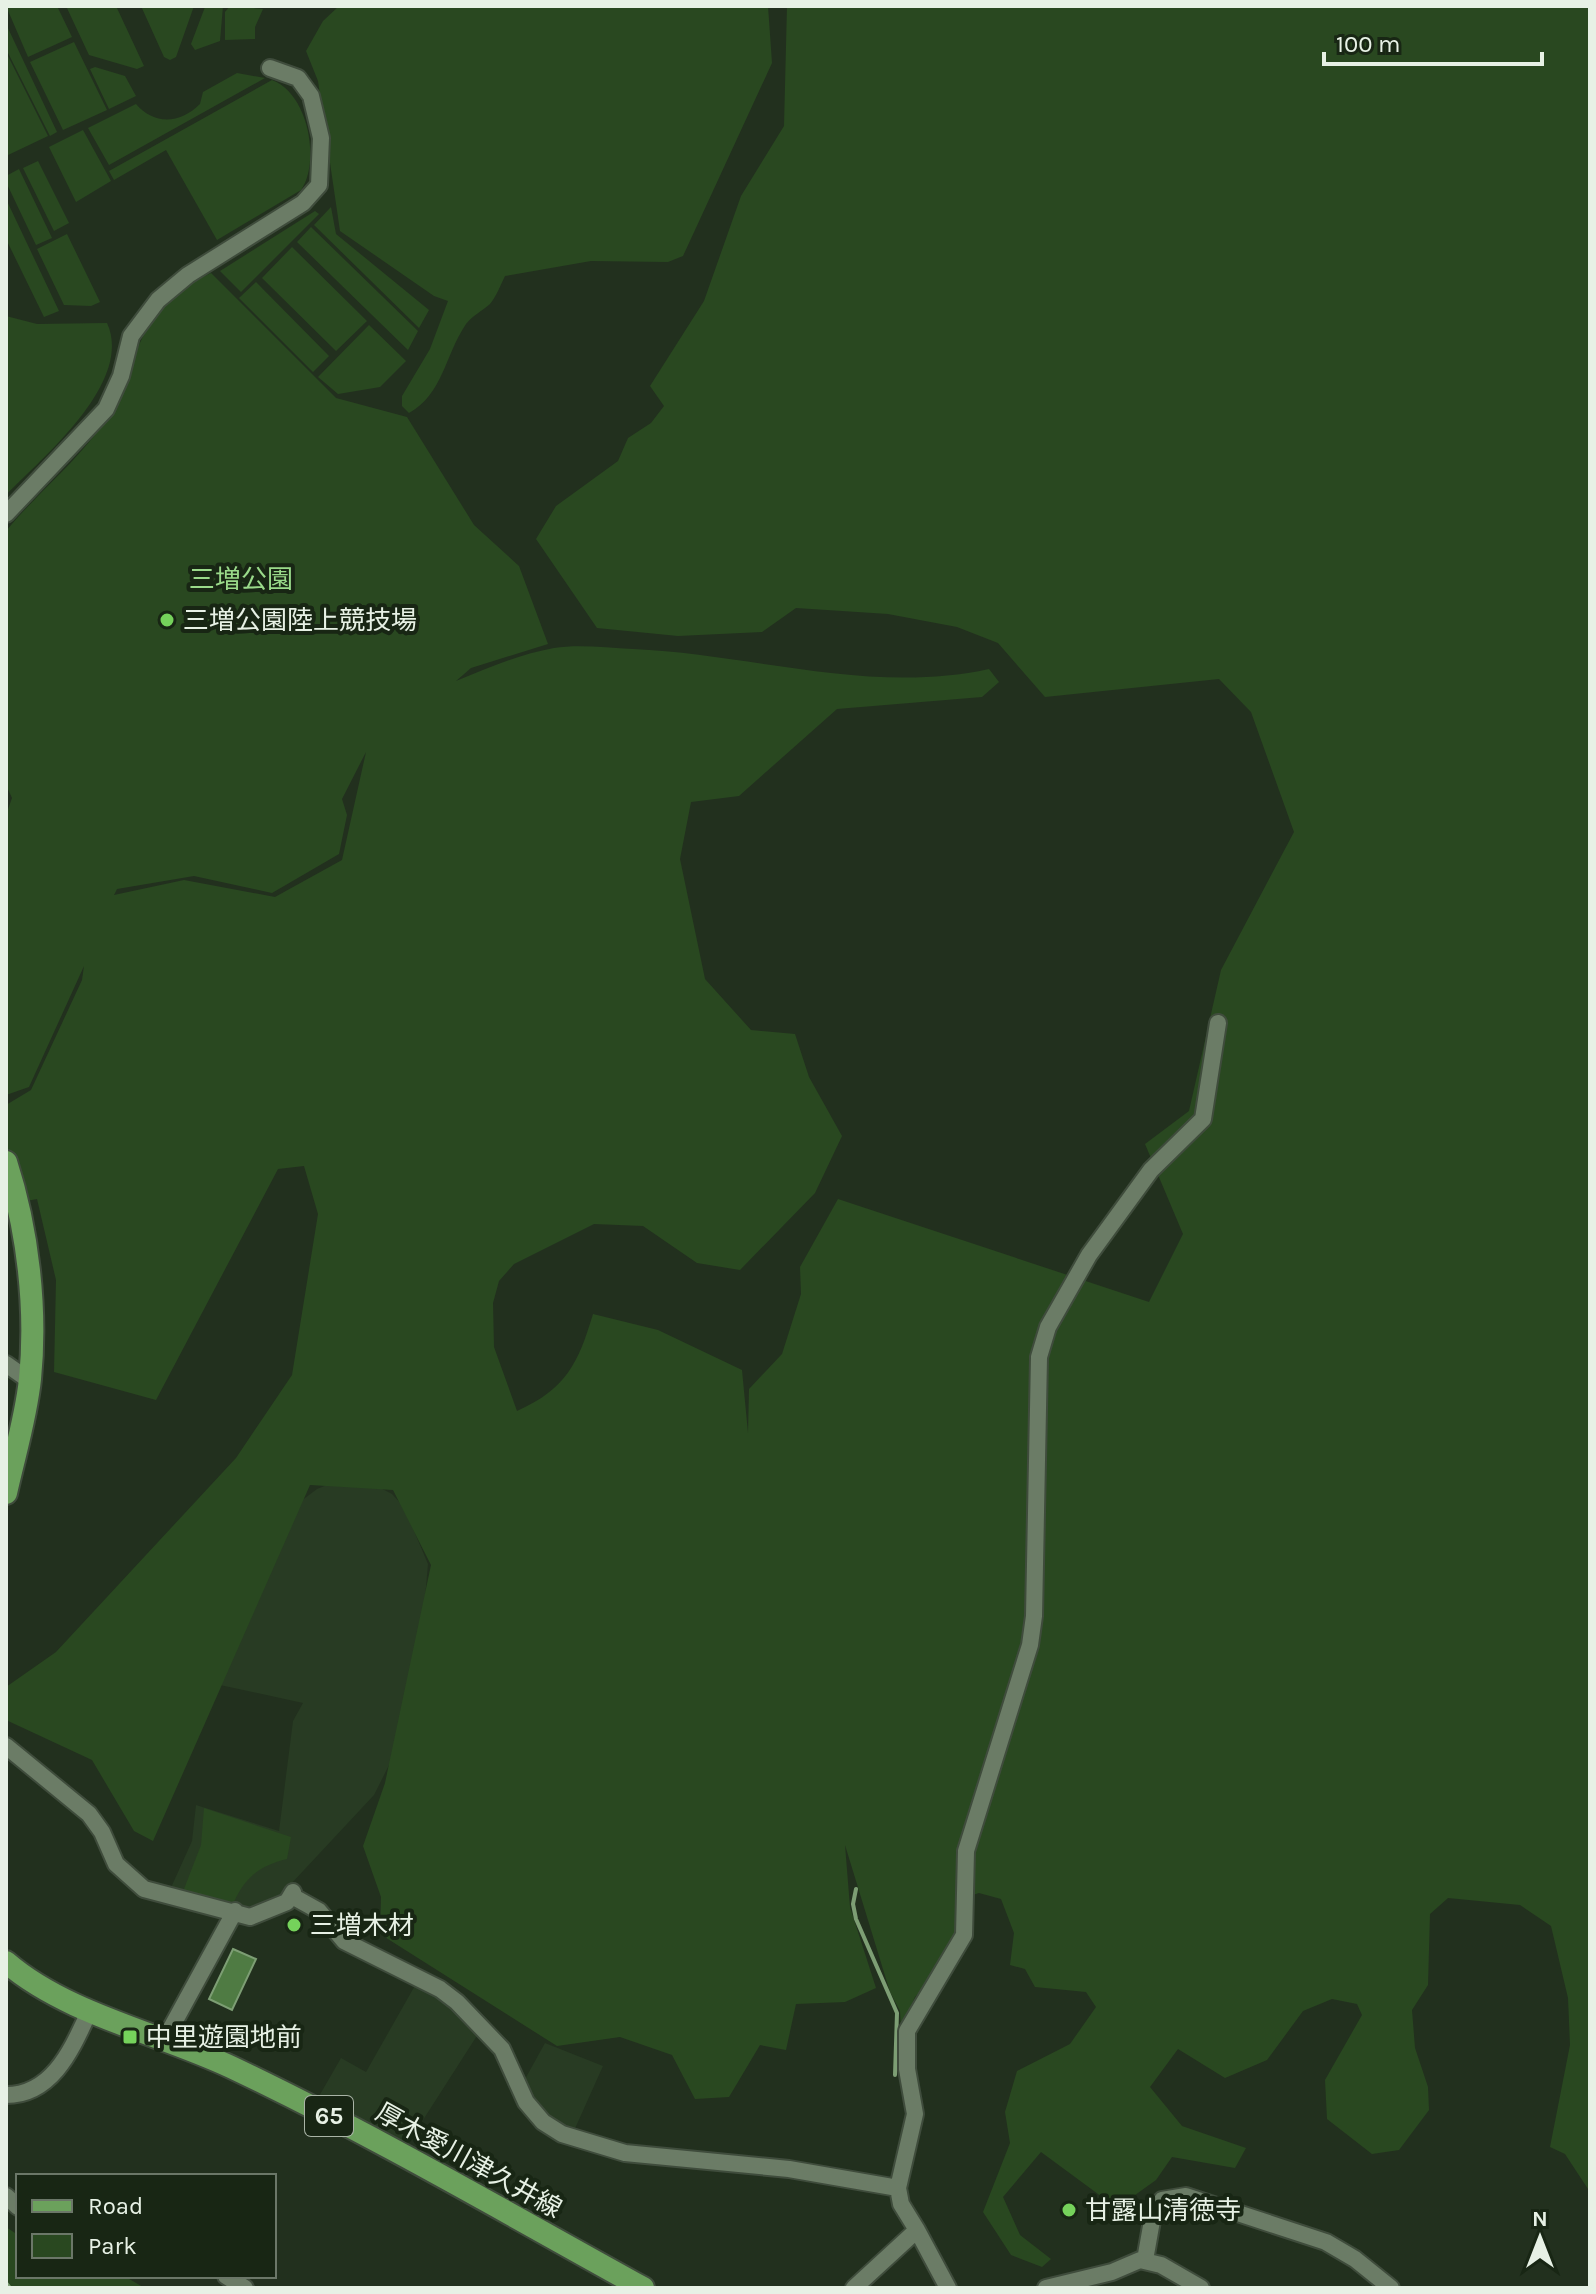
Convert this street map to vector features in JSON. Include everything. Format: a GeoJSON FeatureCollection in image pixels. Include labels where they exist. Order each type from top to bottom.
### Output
{"type":"FeatureCollection","features":[{"type":"Feature","properties":{"kind":"main road"},"geometry":{"type":"LineString","coordinates":[[6,1162],[27,1261],[32,1332],[30,1381],[6,1493]]}},
{"type":"Feature","properties":{"kind":"main road","name":"厚木愛川津久井線"},"geometry":{"type":"LineString","coordinates":[[6,1962],[38,1986],[165,2039],[338,2120],[643,2288]]}},
{"type":"Feature","properties":{"kind":"street"},"geometry":{"type":"LineString","coordinates":[[6,514],[106,409],[121,376],[131,336],[158,300],[188,275],[303,203],[319,185],[321,138],[316,107],[298,78],[270,68]]}},
{"type":"Feature","properties":{"kind":"street"},"geometry":{"type":"LineString","coordinates":[[948,2288],[901,2204],[898,2188],[915,2114],[907,2069],[907,2031],[964,1935],[966,1851],[1030,1645],[1034,1616],[1039,1357],[1048,1327],[1089,1255],[1151,1170],[1203,1119],[1218,1023]]}},
{"type":"Feature","properties":{"kind":"street"},"geometry":{"type":"LineString","coordinates":[[6,1364],[30,1381]]}},
{"type":"Feature","properties":{"kind":"street"},"geometry":{"type":"LineString","coordinates":[[6,1746],[89,1814],[102,1832],[116,1864],[133,1883],[179,1900],[250,1917],[293,1894],[319,1911],[344,1941],[440,1989],[457,2002],[502,2049],[526,2102],[543,2122],[562,2134],[625,2153],[789,2169],[898,2188]]}},
{"type":"Feature","properties":{"kind":"street"},"geometry":{"type":"LineString","coordinates":[[165,2039],[235,1911]]}},
{"type":"Feature","properties":{"kind":"street"},"geometry":{"type":"LineString","coordinates":[[6,2095],[38,2085],[56,2071],[90,2010]]}},
{"type":"Feature","properties":{"kind":"street"},"geometry":{"type":"LineString","coordinates":[[1145,2260],[1153,2215],[1162,2200],[1186,2196],[1326,2242],[1355,2259],[1391,2288]]}},
{"type":"Feature","properties":{"kind":"street"},"geometry":{"type":"LineString","coordinates":[[854,2288],[917,2230]]}},
{"type":"Feature","properties":{"kind":"street"},"geometry":{"type":"LineString","coordinates":[[1046,2288],[1145,2260],[1161,2265],[1201,2288]]}},
{"type":"Feature","properties":{"kind":"shaded area"},"geometry":{"type":"Polygon","coordinates":[[[337,1481],[371,1483],[392,1494],[404,1507],[428,1564],[415,1713],[374,1795],[276,1900],[253,1911],[169,1892],[192,1841],[196,1805],[279,1831],[293,1721],[303,1703],[220,1685],[297,1504],[317,1489],[337,1481]]]}},
{"type":"Feature","properties":{"kind":"shaded area"},"geometry":{"type":"Polygon","coordinates":[[[233,1949],[256,1959],[232,2010],[209,1999],[233,1949]]]}},
{"type":"Feature","properties":{"kind":"shaded area"},"geometry":{"type":"Polygon","coordinates":[[[417,1982],[441,1995],[480,2031],[407,2145],[318,2098],[341,2058],[366,2072],[417,1982]]]}},
{"type":"Feature","properties":{"kind":"shaded area"},"geometry":{"type":"Polygon","coordinates":[[[545,2043],[603,2066],[573,2133],[540,2113],[524,2081],[545,2043]]]}},
{"type":"Feature","properties":{"kind":"green space"},"geometry":{"type":"Polygon","coordinates":[[[6,6],[57,6],[72,37],[28,57],[6,6]]]}},
{"type":"Feature","properties":{"kind":"green space"},"geometry":{"type":"Polygon","coordinates":[[[66,6],[116,6],[144,66],[137,69],[89,55],[66,6]]]}},
{"type":"Feature","properties":{"kind":"green space"},"geometry":{"type":"Polygon","coordinates":[[[141,6],[194,6],[176,57],[170,60],[164,57],[141,6]]]}},
{"type":"Feature","properties":{"kind":"green space"},"geometry":{"type":"Polygon","coordinates":[[[223,6],[220,41],[195,50],[191,44],[205,7],[223,6]]]}},
{"type":"Feature","properties":{"kind":"green space"},"geometry":{"type":"Polygon","coordinates":[[[230,6],[263,9],[255,27],[255,39],[225,40],[225,12],[230,6]]]}},
{"type":"Feature","properties":{"kind":"green space"},"geometry":{"type":"Polygon","coordinates":[[[339,6],[768,6],[772,63],[683,256],[668,262],[591,261],[505,276],[490,304],[466,324],[429,395],[409,413],[402,406],[402,396],[430,349],[448,301],[434,296],[340,231],[318,81],[306,51],[323,21],[339,6]]]}},
{"type":"Feature","properties":{"kind":"green space","name":"三増公園"},"geometry":{"type":"Polygon","coordinates":[[[787,6],[1590,6],[1590,2192],[1565,2154],[1550,2147],[1570,2045],[1568,1998],[1551,1926],[1520,1905],[1448,1898],[1430,1914],[1428,1985],[1412,2010],[1415,2048],[1428,2087],[1429,2110],[1399,2150],[1372,2154],[1327,2119],[1325,2080],[1362,2015],[1357,2004],[1332,1999],[1303,2011],[1267,2060],[1225,2078],[1178,2049],[1150,2087],[1182,2126],[1246,2148],[1235,2168],[1172,2157],[1156,2180],[1117,2208],[1041,2152],[1003,2197],[1020,2235],[1051,2259],[1042,2267],[1011,2255],[983,2212],[1010,2143],[1005,2112],[1017,2071],[1070,2044],[1096,2007],[1086,1992],[1035,1987],[1025,1969],[1010,1965],[1014,1933],[1001,1899],[979,1893],[959,1899],[954,1943],[935,1976],[915,1997],[901,2028],[900,2011],[890,1992],[845,1845],[850,1907],[876,1988],[845,2002],[796,2004],[786,2050],[760,2045],[729,2097],[695,2099],[672,2055],[620,2037],[557,2046],[380,1934],[381,1897],[363,1846],[385,1783],[431,1565],[393,1490],[310,1485],[153,1841],[134,1831],[92,1760],[6,1720],[6,1687],[56,1652],[236,1458],[292,1375],[318,1214],[304,1166],[278,1169],[156,1400],[54,1372],[56,1280],[37,1199],[6,1205],[6,1105],[31,1090],[82,980],[84,966],[29,1087],[6,1095],[6,815],[12,798],[6,785],[6,531],[94,436],[110,413],[149,326],[163,307],[183,289],[211,273],[336,398],[407,417],[474,525],[519,566],[548,644],[471,668],[456,681],[529,654],[583,646],[677,652],[811,671],[900,678],[945,676],[989,669],[999,682],[982,697],[837,709],[739,796],[691,802],[680,859],[705,979],[751,1030],[795,1034],[809,1077],[842,1136],[815,1193],[740,1270],[697,1263],[643,1226],[594,1224],[514,1264],[499,1281],[493,1303],[494,1347],[517,1411],[547,1394],[568,1373],[582,1347],[593,1314],[658,1330],[742,1370],[748,1433],[749,1389],[782,1354],[801,1294],[800,1267],[838,1199],[1149,1302],[1183,1234],[1145,1144],[1189,1111],[1221,970],[1294,832],[1251,712],[1219,679],[1045,697],[998,643],[957,627],[888,614],[796,608],[762,632],[678,636],[597,628],[536,539],[556,506],[618,461],[628,438],[651,423],[664,406],[650,386],[704,301],[741,196],[784,126],[787,6]],[[366,752],[342,799],[347,815],[339,854],[272,893],[194,876],[117,889],[114,895],[184,880],[275,897],[342,860],[366,752]]]}},
{"type":"Feature","properties":{"kind":"green space"},"geometry":{"type":"Polygon","coordinates":[[[6,24],[57,132],[50,136],[6,49],[6,24]]]}},
{"type":"Feature","properties":{"kind":"green space"},"geometry":{"type":"Polygon","coordinates":[[[74,42],[107,110],[63,130],[30,62],[74,42]]]}},
{"type":"Feature","properties":{"kind":"green space"},"geometry":{"type":"Polygon","coordinates":[[[6,52],[48,136],[6,156],[6,52]]]}},
{"type":"Feature","properties":{"kind":"green space"},"geometry":{"type":"Polygon","coordinates":[[[95,67],[125,76],[136,96],[109,109],[90,69],[95,67]]]}},
{"type":"Feature","properties":{"kind":"green space"},"geometry":{"type":"Polygon","coordinates":[[[237,73],[265,78],[109,165],[88,128],[136,104],[159,119],[176,118],[200,104],[203,92],[237,73]]]}},
{"type":"Feature","properties":{"kind":"green space"},"geometry":{"type":"Polygon","coordinates":[[[272,80],[295,99],[308,129],[310,162],[301,190],[217,240],[166,150],[114,180],[109,171],[272,80]]]}},
{"type":"Feature","properties":{"kind":"green space"},"geometry":{"type":"Polygon","coordinates":[[[83,130],[111,181],[76,202],[49,147],[83,130]]]}},
{"type":"Feature","properties":{"kind":"green space"},"geometry":{"type":"Polygon","coordinates":[[[38,161],[69,223],[54,231],[23,168],[38,161]]]}},
{"type":"Feature","properties":{"kind":"green space"},"geometry":{"type":"Polygon","coordinates":[[[19,169],[52,238],[36,245],[6,182],[6,176],[19,169]]]}},
{"type":"Feature","properties":{"kind":"green space"},"geometry":{"type":"Polygon","coordinates":[[[6,199],[59,311],[44,317],[6,239],[6,199]]]}},
{"type":"Feature","properties":{"kind":"green space"},"geometry":{"type":"Polygon","coordinates":[[[331,207],[336,234],[429,310],[419,328],[314,225],[331,207]]]}},
{"type":"Feature","properties":{"kind":"green space"},"geometry":{"type":"Polygon","coordinates":[[[315,211],[319,214],[241,292],[220,271],[315,211]]]}},
{"type":"Feature","properties":{"kind":"green space"},"geometry":{"type":"Polygon","coordinates":[[[311,227],[418,331],[408,350],[297,242],[311,227]]]}},
{"type":"Feature","properties":{"kind":"green space"},"geometry":{"type":"Polygon","coordinates":[[[67,234],[100,302],[91,306],[64,305],[37,249],[67,234]]]}},
{"type":"Feature","properties":{"kind":"green space"},"geometry":{"type":"Polygon","coordinates":[[[292,247],[367,321],[336,351],[262,278],[292,247]]]}},
{"type":"Feature","properties":{"kind":"green space"},"geometry":{"type":"Polygon","coordinates":[[[256,282],[329,356],[313,372],[239,298],[256,282]]]}},
{"type":"Feature","properties":{"kind":"green space"},"geometry":{"type":"Polygon","coordinates":[[[6,316],[37,324],[107,323],[112,346],[108,369],[97,393],[80,417],[6,495],[6,316]]]}},
{"type":"Feature","properties":{"kind":"green space"},"geometry":{"type":"Polygon","coordinates":[[[369,325],[406,361],[380,387],[338,394],[318,377],[369,325]]]}},
{"type":"Feature","properties":{"kind":"green space"},"geometry":{"type":"Polygon","coordinates":[[[204,1808],[291,1837],[287,1859],[268,1865],[254,1874],[233,1904],[188,1895],[184,1889],[201,1845],[204,1808]]]}},
{"type":"Feature","properties":{"kind":"green space"},"geometry":{"type":"Polygon","coordinates":[[[6,2227],[16,2234],[16,2278],[127,2278],[143,2287],[153,2288],[6,2288],[6,2227]]]}},
{"type":"Feature","properties":{"kind":"waterway"},"geometry":{"type":"LineString","coordinates":[[856,1889],[853,1904],[856,1919],[897,2013],[895,2075]]}},
{"type":"Feature","properties":{"kind":"waterway"},"geometry":{"type":"LineString","coordinates":[[6,2283],[10,2288]]}},
{"type":"Feature","properties":{"kind":"place","name":"三増公園陸上競技場"},"geometry":{"type":"Point","coordinates":[167,620]}},
{"type":"Feature","properties":{"kind":"place","name":"三増木材"},"geometry":{"type":"Point","coordinates":[294,1925]}},
{"type":"Feature","properties":{"kind":"place","name":"中里遊園地前"},"geometry":{"type":"Point","coordinates":[130,2037]}},
{"type":"Feature","properties":{"kind":"place","name":"甘露山清徳寺"},"geometry":{"type":"Point","coordinates":[1069,2210]}}]}
